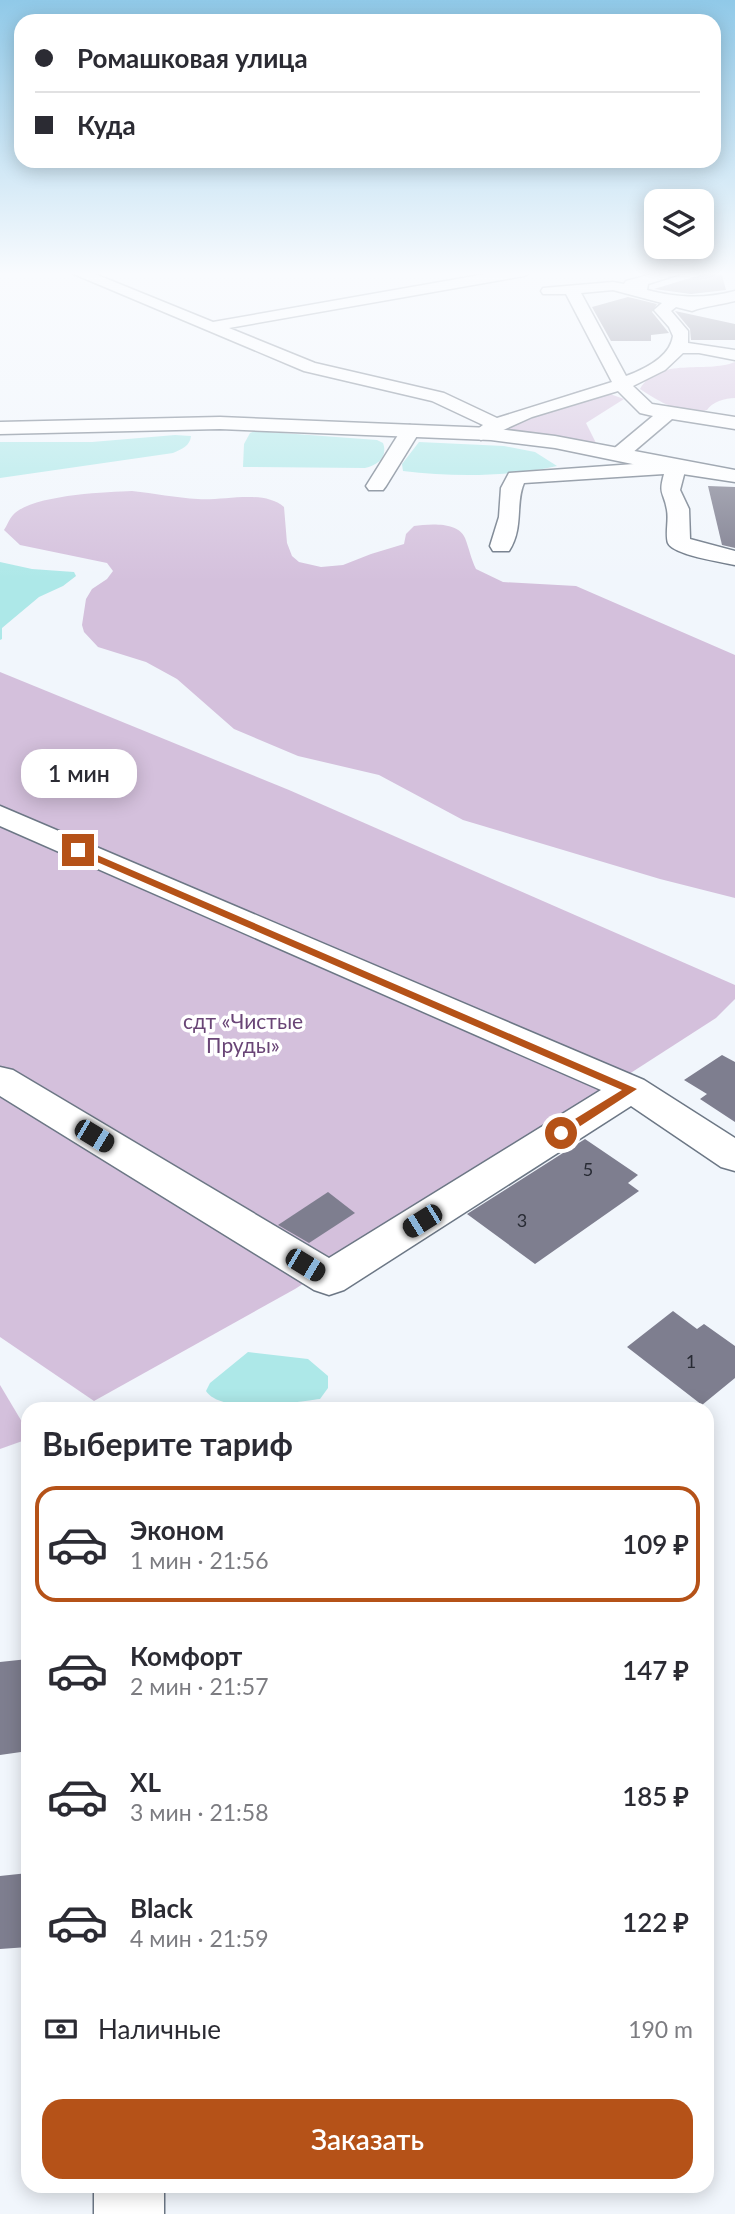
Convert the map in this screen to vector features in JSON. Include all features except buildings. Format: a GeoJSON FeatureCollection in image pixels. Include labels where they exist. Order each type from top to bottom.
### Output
{"type":"FeatureCollection","features":[{"type":"Feature","properties":{"kind":"street"},"geometry":{"type":"LineString","coordinates":[[345,375],[438,397],[489,430]]}},
{"type":"Feature","properties":{"kind":"street"},"geometry":{"type":"LineString","coordinates":[[617,375],[623,386],[646,409],[735,423]]}},
{"type":"Feature","properties":{"kind":"street"},"geometry":{"type":"LineString","coordinates":[[489,430],[523,414],[623,386],[641,375]]}},
{"type":"Feature","properties":{"kind":"street"},"geometry":{"type":"LineString","coordinates":[[618,455],[668,414]]}},
{"type":"Feature","properties":{"kind":"street"},"geometry":{"type":"LineString","coordinates":[[0,428],[220,423],[410,431],[489,430],[735,476]]}},
{"type":"Feature","properties":{"kind":"street"},"geometry":{"type":"LineString","coordinates":[[376,486],[410,431]]}},
{"type":"Feature","properties":{"kind":"street"},"geometry":{"type":"LineString","coordinates":[[501,546],[510,517],[511,488],[516,477],[676,467]]}},
{"type":"Feature","properties":{"kind":"street"},"geometry":{"type":"LineString","coordinates":[[676,467],[670,490],[677,509],[679,542],[688,547],[735,558]]}},
{"type":"Feature","properties":{"kind":"street"},"geometry":{"type":"LineString","coordinates":[[0,815],[631,1089],[735,1157]]}},
{"type":"Feature","properties":{"kind":"street"},"geometry":{"type":"LineString","coordinates":[[0,1079],[329,1279],[631,1089]]}},
{"type":"Feature","properties":{"kind":"street"},"geometry":{"type":"LineString","coordinates":[[129,2193],[129,2214]]}},
{"type":"Feature","properties":{"kind":"green space"},"geometry":{"type":"Polygon","coordinates":[[[655,375],[735,375],[735,398],[719,401],[707,410],[689,411],[663,403],[640,389],[655,375]]]}},
{"type":"Feature","properties":{"kind":"green space"},"geometry":{"type":"Polygon","coordinates":[[[581,390],[599,390],[624,399],[586,423],[596,443],[522,433],[502,425],[527,409],[581,390]]]}},
{"type":"Feature","properties":{"kind":"green space"},"geometry":{"type":"Polygon","coordinates":[[[132,491],[208,499],[254,497],[275,502],[284,507],[287,543],[292,556],[299,562],[321,567],[343,565],[404,544],[406,534],[414,526],[449,526],[465,538],[476,569],[503,582],[576,586],[735,655],[735,898],[660,879],[463,820],[379,775],[298,756],[234,729],[177,679],[146,662],[98,647],[84,632],[82,625],[86,599],[92,589],[107,579],[113,571],[107,563],[20,545],[4,530],[13,515],[35,503],[69,496],[132,491]]]}},
{"type":"Feature","properties":{"kind":"green space","name":"сдт «Чистые Пруды»"},"geometry":{"type":"Polygon","coordinates":[[[0,672],[289,790],[735,985],[735,999],[716,1018],[295,1289],[94,1401],[0,1337],[0,672]]]}},
{"type":"Feature","properties":{"kind":"green space"},"geometry":{"type":"Polygon","coordinates":[[[0,1385],[21,1420],[21,1442],[0,1449],[0,1385]]]}},
{"type":"Feature","properties":{"kind":"water"},"geometry":{"type":"Polygon","coordinates":[[[255,431],[377,440],[383,443],[384,452],[378,462],[365,468],[243,467],[244,444],[250,433],[255,431]]]}},
{"type":"Feature","properties":{"kind":"water"},"geometry":{"type":"Polygon","coordinates":[[[191,436],[187,445],[173,453],[0,478],[0,442],[92,442],[191,436]]]}},
{"type":"Feature","properties":{"kind":"water"},"geometry":{"type":"Polygon","coordinates":[[[419,442],[504,446],[535,452],[557,466],[480,475],[403,471],[402,464],[419,442]]]}},
{"type":"Feature","properties":{"kind":"water"},"geometry":{"type":"Polygon","coordinates":[[[0,562],[32,569],[74,572],[76,576],[63,586],[39,597],[2,628],[0,640],[0,562]]]}},
{"type":"Feature","properties":{"kind":"water"},"geometry":{"type":"Polygon","coordinates":[[[248,1352],[308,1359],[328,1376],[328,1388],[320,1399],[294,1402],[224,1402],[206,1391],[210,1383],[248,1352]]]}},
{"type":"Feature","properties":{"kind":"route"},"geometry":{"type":"LineString","coordinates":[[78,850],[631,1089],[561,1133]]}}]}
